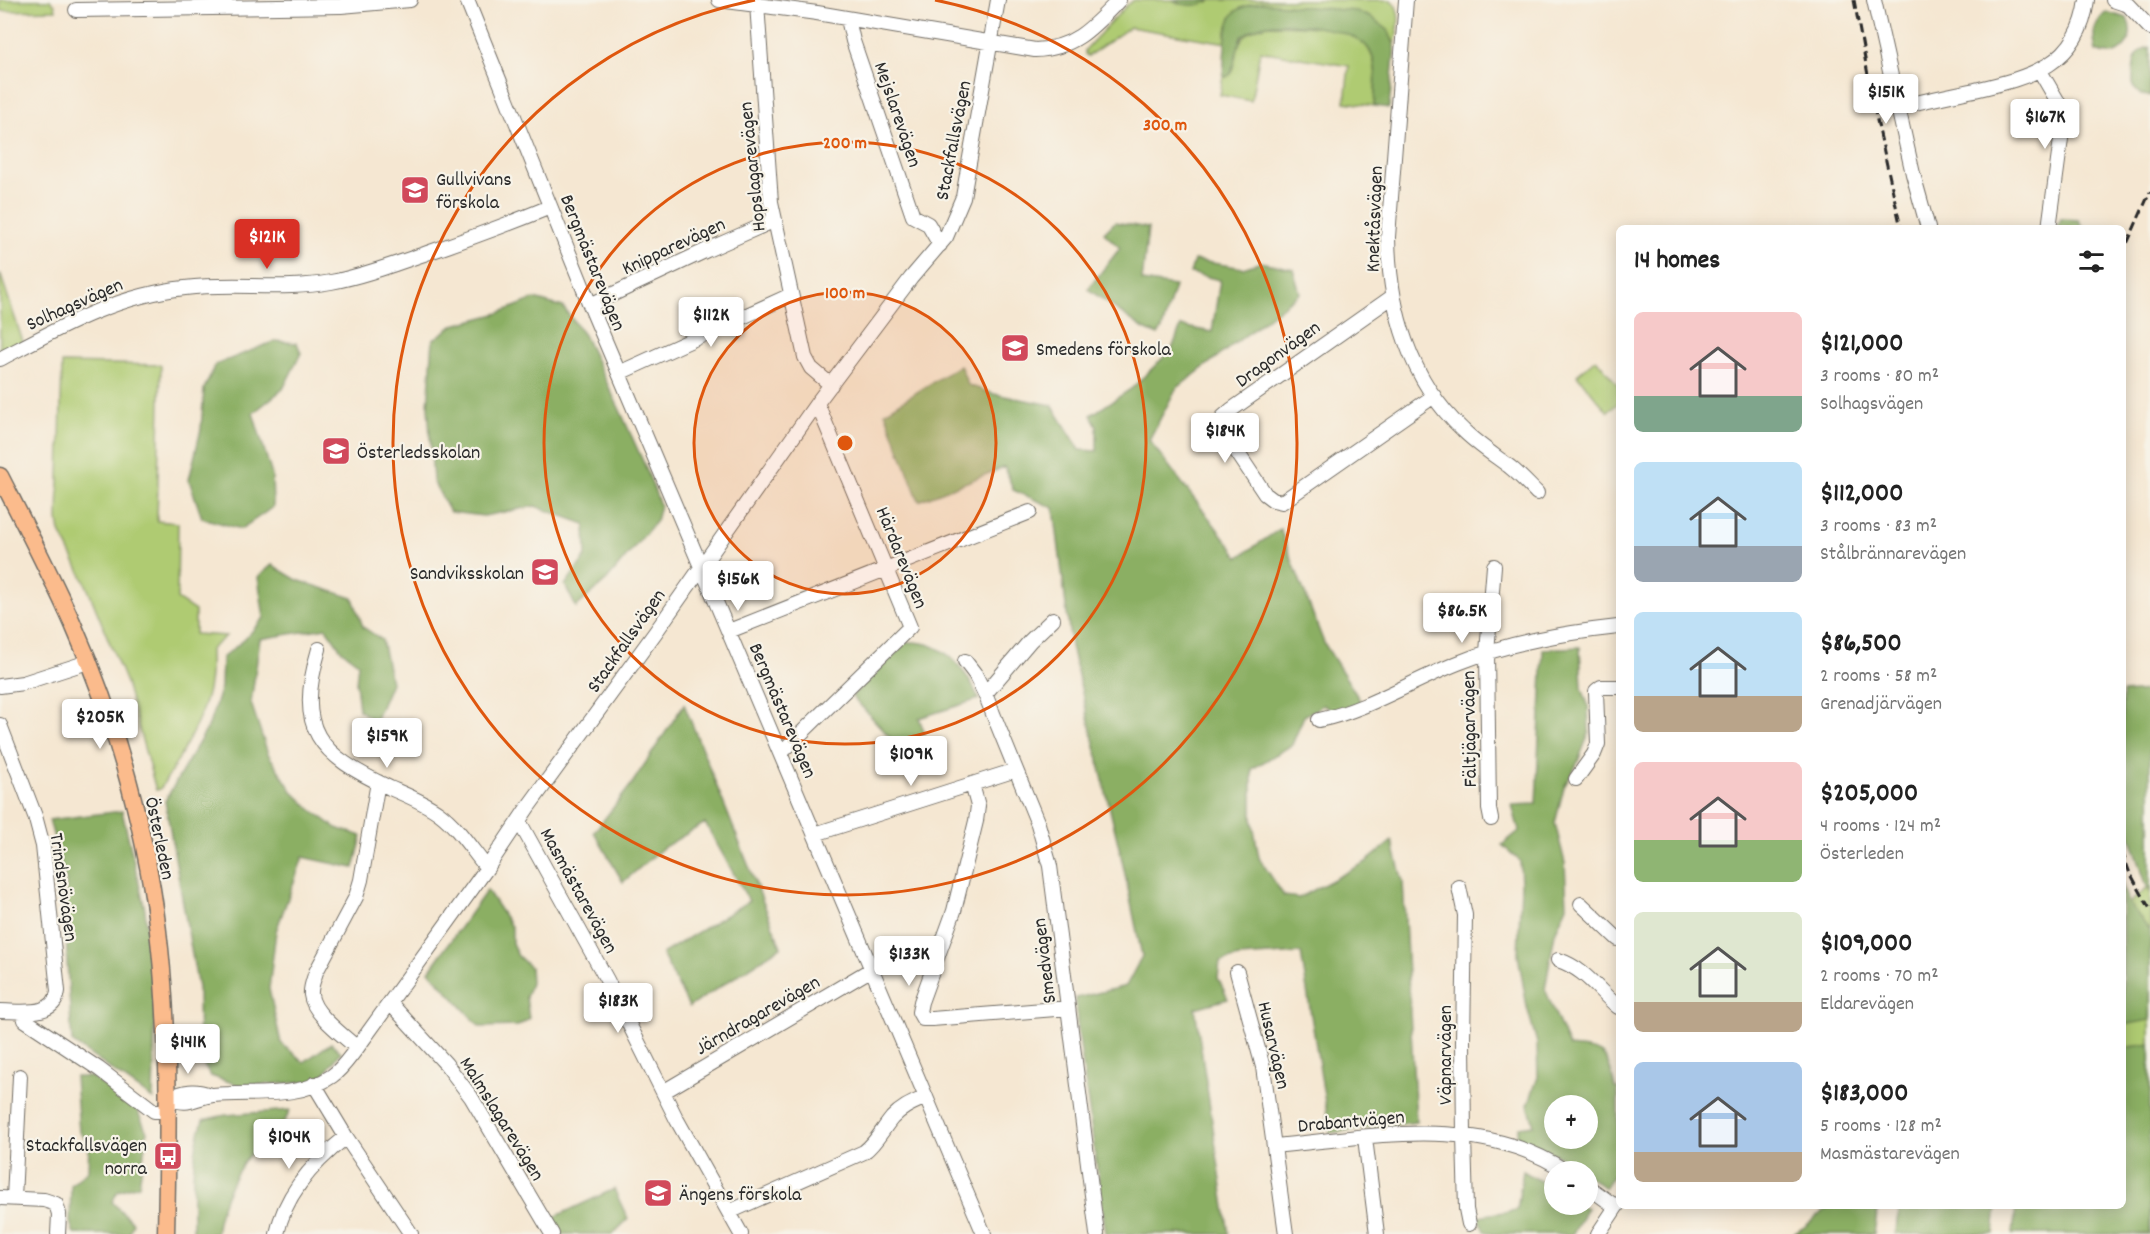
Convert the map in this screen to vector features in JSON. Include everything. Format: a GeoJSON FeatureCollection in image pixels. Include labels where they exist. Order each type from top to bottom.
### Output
{"type":"FeatureCollection","features":[{"type":"Feature","properties":{"kind":"main road","name":"Österleden"},"geometry":{"type":"LineString","coordinates":[[0,476],[49,570],[88,662],[110,723],[148,868],[160,948],[169,1105],[166,1234]]}},
{"type":"Feature","properties":{"kind":"street"},"geometry":{"type":"LineString","coordinates":[[76,10],[341,6],[410,0]]}},
{"type":"Feature","properties":{"kind":"street","name":"Bergmästarevägen"},"geometry":{"type":"LineString","coordinates":[[467,0],[590,305],[984,1234]]}},
{"type":"Feature","properties":{"kind":"street"},"geometry":{"type":"LineString","coordinates":[[720,0],[757,4],[1026,49],[1053,50],[1072,42],[1091,28],[1119,0]]}},
{"type":"Feature","properties":{"kind":"street","name":"Stackfallsvägen"},"geometry":{"type":"LineString","coordinates":[[169,1105],[185,1091],[201,1091],[210,1095],[281,1093],[298,1090],[332,1076],[357,1048],[817,403],[911,278],[946,237],[963,197],[998,0]]}},
{"type":"Feature","properties":{"kind":"street","name":"Knektåsvägen"},"geometry":{"type":"LineString","coordinates":[[1406,0],[1388,237],[1388,266],[1392,297],[1403,336],[1434,396],[1461,429],[1484,449],[1512,468],[1537,493]]}},
{"type":"Feature","properties":{"kind":"street"},"geometry":{"type":"LineString","coordinates":[[1874,0],[1927,225]]}},
{"type":"Feature","properties":{"kind":"street"},"geometry":{"type":"LineString","coordinates":[[1898,107],[2009,82],[2040,71],[2072,45],[2085,16],[2087,0]]}},
{"type":"Feature","properties":{"kind":"street"},"geometry":{"type":"LineString","coordinates":[[2113,0],[2128,5],[2150,28]]}},
{"type":"Feature","properties":{"kind":"street","name":"Hopslagarevägen"},"geometry":{"type":"LineString","coordinates":[[757,4],[768,183],[773,221],[805,357],[811,368],[831,385]]}},
{"type":"Feature","properties":{"kind":"street","name":"Mejslarevägen"},"geometry":{"type":"LineString","coordinates":[[848,19],[853,42],[913,216],[928,224],[940,245]]}},
{"type":"Feature","properties":{"kind":"street"},"geometry":{"type":"LineString","coordinates":[[2040,71],[2058,102],[2063,124],[2049,225]]}},
{"type":"Feature","properties":{"kind":"street","name":"Solhagsvägen"},"geometry":{"type":"LineString","coordinates":[[0,359],[78,319],[128,299],[186,288],[306,285],[332,282],[390,266],[550,207]]}},
{"type":"Feature","properties":{"kind":"street","name":"Knipparevägen"},"geometry":{"type":"LineString","coordinates":[[590,305],[773,221]]}},
{"type":"Feature","properties":{"kind":"street"},"geometry":{"type":"LineString","coordinates":[[619,373],[791,295]]}},
{"type":"Feature","properties":{"kind":"street","name":"Dragonvägen"},"geometry":{"type":"LineString","coordinates":[[1392,297],[1231,410],[1223,417],[1219,425],[1265,494],[1273,500],[1282,502],[1434,396]]}},
{"type":"Feature","properties":{"kind":"street","name":"Härdarevägen"},"geometry":{"type":"LineString","coordinates":[[781,753],[910,627],[817,403]]}},
{"type":"Feature","properties":{"kind":"street"},"geometry":{"type":"LineString","coordinates":[[729,631],[1030,512]]}},
{"type":"Feature","properties":{"kind":"street","name":"Fältjägarvägen"},"geometry":{"type":"LineString","coordinates":[[1491,819],[1487,652],[1494,566]]}},
{"type":"Feature","properties":{"kind":"street"},"geometry":{"type":"LineString","coordinates":[[985,694],[1030,641],[1053,619]]}},
{"type":"Feature","properties":{"kind":"street"},"geometry":{"type":"LineString","coordinates":[[1319,720],[1343,715],[1410,683],[1487,652],[1567,633],[1616,627]]}},
{"type":"Feature","properties":{"kind":"street"},"geometry":{"type":"LineString","coordinates":[[319,649],[309,696],[315,731],[338,759],[440,813],[487,868]]}},
{"type":"Feature","properties":{"kind":"street","name":"Smedvägen"},"geometry":{"type":"LineString","coordinates":[[965,661],[975,674],[985,694],[1038,824],[1050,866],[1097,1234]]}},
{"type":"Feature","properties":{"kind":"street"},"geometry":{"type":"LineString","coordinates":[[0,686],[42,678],[88,662]]}},
{"type":"Feature","properties":{"kind":"street"},"geometry":{"type":"LineString","coordinates":[[1576,779],[1594,754],[1598,744],[1596,691],[1601,687],[1616,687]]}},
{"type":"Feature","properties":{"kind":"street","name":"Trindsnövägen"},"geometry":{"type":"LineString","coordinates":[[0,725],[35,816],[43,846],[58,991],[52,1006],[44,1010],[0,1011]]}},
{"type":"Feature","properties":{"kind":"street"},"geometry":{"type":"LineString","coordinates":[[815,834],[1016,770]]}},
{"type":"Feature","properties":{"kind":"street"},"geometry":{"type":"LineString","coordinates":[[357,1048],[326,1020],[315,1007],[311,996],[316,972],[356,897],[378,782]]}},
{"type":"Feature","properties":{"kind":"street"},"geometry":{"type":"LineString","coordinates":[[972,784],[978,806],[976,821],[954,911],[919,1012],[922,1019],[932,1020],[1068,1008]]}},
{"type":"Feature","properties":{"kind":"street","name":"Masmästarevägen"},"geometry":{"type":"LineString","coordinates":[[519,821],[618,999],[663,1092],[741,1234]]}},
{"type":"Feature","properties":{"kind":"street","name":"Väpnarvägen"},"geometry":{"type":"LineString","coordinates":[[1459,886],[1465,915],[1464,1136],[1466,1209],[1469,1224]]}},
{"type":"Feature","properties":{"kind":"street"},"geometry":{"type":"LineString","coordinates":[[1581,904],[1616,937]]}},
{"type":"Feature","properties":{"kind":"street"},"geometry":{"type":"LineString","coordinates":[[1558,960],[1570,963],[1581,970],[1616,1005]]}},
{"type":"Feature","properties":{"kind":"street","name":"Järndragarevägen"},"geometry":{"type":"LineString","coordinates":[[663,1092],[872,969]]}},
{"type":"Feature","properties":{"kind":"street","name":"Husarvägen"},"geometry":{"type":"LineString","coordinates":[[1237,972],[1263,1067],[1286,1234]]}},
{"type":"Feature","properties":{"kind":"street","name":"Malmslagarevägen"},"geometry":{"type":"LineString","coordinates":[[390,1003],[446,1064],[471,1097],[552,1234]]}},
{"type":"Feature","properties":{"kind":"street"},"geometry":{"type":"LineString","coordinates":[[26,1020],[99,1069],[154,1111],[169,1105]]}},
{"type":"Feature","properties":{"kind":"street"},"geometry":{"type":"LineString","coordinates":[[14,1198],[20,1076]]}},
{"type":"Feature","properties":{"kind":"street"},"geometry":{"type":"LineString","coordinates":[[314,1084],[346,1137],[411,1234]]}},
{"type":"Feature","properties":{"kind":"street"},"geometry":{"type":"LineString","coordinates":[[729,1212],[864,1152],[872,1146],[892,1118],[906,1106],[926,1097]]}},
{"type":"Feature","properties":{"kind":"street","name":"Drabantvägen"},"geometry":{"type":"LineString","coordinates":[[1275,1146],[1414,1134],[1464,1136],[1493,1139],[1519,1147],[1548,1161]]}},
{"type":"Feature","properties":{"kind":"street"},"geometry":{"type":"LineString","coordinates":[[277,1234],[284,1212],[302,1179],[328,1151],[346,1137]]}},
{"type":"Feature","properties":{"kind":"street"},"geometry":{"type":"LineString","coordinates":[[1365,1138],[1377,1234]]}},
{"type":"Feature","properties":{"kind":"street"},"geometry":{"type":"LineString","coordinates":[[1598,1192],[1616,1204]]}},
{"type":"Feature","properties":{"kind":"street"},"geometry":{"type":"LineString","coordinates":[[0,1198],[44,1200],[56,1204],[59,1214],[58,1234]]}},
{"type":"Feature","properties":{"kind":"street"},"geometry":{"type":"LineString","coordinates":[[1598,1234],[1616,1207]]}},
{"type":"Feature","properties":{"kind":"green space"},"geometry":{"type":"Polygon","coordinates":[[[0,0],[50,0],[56,10],[0,11],[0,0]]]}},
{"type":"Feature","properties":{"kind":"green space"},"geometry":{"type":"Polygon","coordinates":[[[1134,0],[1173,0],[1179,4],[1211,0],[1391,0],[1399,15],[1399,22],[1395,46],[1392,39],[1263,3],[1226,31],[1227,43],[1130,27],[1088,56],[1085,54],[1085,50],[1134,0]]]}},
{"type":"Feature","properties":{"kind":"green space"},"geometry":{"type":"Polygon","coordinates":[[[1173,0],[1211,0],[1192,5],[1173,0]]]}},
{"type":"Feature","properties":{"kind":"green space"},"geometry":{"type":"Polygon","coordinates":[[[1263,3],[1356,11],[1372,18],[1388,30],[1395,46],[1389,108],[1374,106],[1375,71],[1370,51],[1363,43],[1352,37],[1322,28],[1277,24],[1256,28],[1241,37],[1231,74],[1226,77],[1223,75],[1225,41],[1232,16],[1242,7],[1263,3]]]}},
{"type":"Feature","properties":{"kind":"green space"},"geometry":{"type":"Polygon","coordinates":[[[2106,12],[2127,18],[2130,26],[2128,41],[2124,47],[2112,54],[2096,51],[2095,44],[2094,34],[2098,21],[2106,12]]]}},
{"type":"Feature","properties":{"kind":"green space"},"geometry":{"type":"Polygon","coordinates":[[[1268,25],[1308,26],[1338,30],[1362,41],[1369,50],[1374,63],[1376,77],[1374,106],[1345,102],[1349,66],[1260,51],[1251,101],[1220,95],[1223,75],[1226,77],[1243,37],[1257,28],[1268,25]]]}},
{"type":"Feature","properties":{"kind":"green space"},"geometry":{"type":"Polygon","coordinates":[[[2150,47],[2149,96],[2141,95],[2133,87],[2133,75],[2134,62],[2139,52],[2150,47]]]}},
{"type":"Feature","properties":{"kind":"green space"},"geometry":{"type":"Polygon","coordinates":[[[2061,219],[2079,220],[2082,225],[2058,225],[2061,219]]]}},
{"type":"Feature","properties":{"kind":"green space"},"geometry":{"type":"Polygon","coordinates":[[[1115,222],[1148,228],[1142,281],[1175,286],[1162,329],[1158,335],[1144,329],[1088,289],[1120,248],[1104,233],[1115,222]]]}},
{"type":"Feature","properties":{"kind":"green space"},"geometry":{"type":"Polygon","coordinates":[[[1194,260],[1243,268],[1261,262],[1293,269],[1300,293],[1176,389],[1149,440],[1239,557],[1280,529],[1324,643],[1361,702],[1336,713],[1323,705],[1304,716],[1292,745],[1252,769],[1252,818],[1259,858],[1284,896],[1299,898],[1366,862],[1392,841],[1403,882],[1416,1122],[1330,1133],[1301,953],[1239,957],[1220,962],[1218,978],[1228,999],[1195,1008],[1229,1234],[1106,1234],[1077,1023],[1076,998],[1126,986],[1142,956],[1122,860],[1071,646],[1054,508],[1013,490],[1005,467],[919,501],[885,412],[960,365],[968,385],[994,394],[1052,405],[1080,450],[1097,451],[1097,426],[1091,415],[1131,389],[1172,349],[1181,326],[1212,332],[1220,280],[1190,273],[1194,260]]]}},
{"type":"Feature","properties":{"kind":"green space"},"geometry":{"type":"Polygon","coordinates":[[[0,273],[23,342],[0,354],[0,273]]]}},
{"type":"Feature","properties":{"kind":"green space"},"geometry":{"type":"Polygon","coordinates":[[[534,299],[563,307],[584,335],[646,468],[660,505],[656,521],[607,580],[576,607],[565,585],[586,556],[585,524],[535,506],[484,516],[450,512],[433,481],[428,406],[433,340],[454,325],[499,313],[534,299]]]}},
{"type":"Feature","properties":{"kind":"green space"},"geometry":{"type":"Polygon","coordinates":[[[275,341],[297,343],[301,353],[283,389],[253,413],[272,475],[273,507],[241,529],[202,518],[189,480],[201,429],[204,389],[215,365],[275,341]]]}},
{"type":"Feature","properties":{"kind":"green space"},"geometry":{"type":"Polygon","coordinates":[[[1596,359],[1616,383],[1616,405],[1608,412],[1577,375],[1596,359]]]}},
{"type":"Feature","properties":{"kind":"green space"},"geometry":{"type":"Polygon","coordinates":[[[62,363],[161,365],[157,521],[178,523],[177,599],[195,611],[195,634],[226,636],[210,650],[207,695],[197,723],[160,789],[156,790],[126,683],[85,582],[60,532],[58,519],[62,363]]]}},
{"type":"Feature","properties":{"kind":"green space"},"geometry":{"type":"Polygon","coordinates":[[[272,565],[297,580],[353,598],[363,627],[382,640],[391,683],[375,721],[359,710],[356,683],[358,663],[342,651],[326,628],[260,639],[251,703],[268,754],[292,791],[312,810],[336,828],[362,836],[354,868],[303,857],[276,931],[269,989],[281,1043],[304,1062],[331,1043],[341,1052],[319,1081],[242,1086],[211,1076],[199,1058],[198,988],[165,801],[209,725],[221,687],[222,658],[245,639],[264,618],[258,577],[272,565]]]}},
{"type":"Feature","properties":{"kind":"green space"},"geometry":{"type":"Polygon","coordinates":[[[907,642],[932,646],[952,658],[967,677],[979,699],[919,718],[925,734],[896,744],[852,696],[907,642]]]}},
{"type":"Feature","properties":{"kind":"green space"},"geometry":{"type":"Polygon","coordinates":[[[1580,647],[1582,688],[1588,705],[1589,733],[1577,764],[1564,787],[1555,823],[1565,863],[1567,906],[1555,933],[1545,989],[1569,1047],[1598,1052],[1607,1060],[1610,1067],[1616,1088],[1616,1171],[1605,1188],[1598,1183],[1598,1161],[1566,1161],[1516,1139],[1519,1127],[1534,1125],[1528,1105],[1538,1077],[1537,1043],[1527,1007],[1518,955],[1520,861],[1502,845],[1519,831],[1512,805],[1536,804],[1543,649],[1580,647]]]}},
{"type":"Feature","properties":{"kind":"green space"},"geometry":{"type":"Polygon","coordinates":[[[2150,691],[2150,891],[2130,835],[2126,815],[2126,693],[2150,691]]]}},
{"type":"Feature","properties":{"kind":"green space"},"geometry":{"type":"Polygon","coordinates":[[[684,704],[781,947],[689,1007],[662,954],[749,901],[705,823],[664,847],[623,882],[594,832],[631,785],[684,704]]]}},
{"type":"Feature","properties":{"kind":"green space"},"geometry":{"type":"Polygon","coordinates":[[[122,811],[145,909],[155,1014],[153,1099],[72,1042],[67,961],[66,881],[49,820],[122,811]]]}},
{"type":"Feature","properties":{"kind":"green space"},"geometry":{"type":"Polygon","coordinates":[[[2150,886],[2150,1092],[2126,1078],[2126,903],[2150,886]]]}},
{"type":"Feature","properties":{"kind":"green space"},"geometry":{"type":"Polygon","coordinates":[[[487,890],[512,928],[512,943],[518,956],[530,967],[531,983],[526,997],[529,1019],[518,1026],[480,1027],[429,971],[487,890]]]}},
{"type":"Feature","properties":{"kind":"green space"},"geometry":{"type":"Polygon","coordinates":[[[2126,895],[2129,903],[2150,931],[2150,1020],[2126,1024],[2126,895]]]}},
{"type":"Feature","properties":{"kind":"green space"},"geometry":{"type":"Polygon","coordinates":[[[2150,1044],[2150,1234],[2013,1234],[2016,1209],[2126,1209],[2126,1048],[2150,1044]]]}},
{"type":"Feature","properties":{"kind":"green space"},"geometry":{"type":"Polygon","coordinates":[[[75,1077],[91,1077],[136,1108],[147,1132],[139,1185],[118,1191],[112,1202],[133,1223],[129,1234],[74,1234],[70,1222],[71,1185],[88,1170],[89,1143],[79,1132],[75,1077]]]}},
{"type":"Feature","properties":{"kind":"green space"},"geometry":{"type":"Polygon","coordinates":[[[290,1110],[284,1121],[253,1150],[231,1183],[216,1234],[193,1234],[194,1162],[203,1120],[226,1115],[290,1110]]]}},
{"type":"Feature","properties":{"kind":"green space"},"geometry":{"type":"Polygon","coordinates":[[[1523,1171],[1544,1183],[1544,1215],[1583,1215],[1573,1234],[1492,1234],[1484,1231],[1478,1216],[1517,1210],[1523,1171]]]}},
{"type":"Feature","properties":{"kind":"green space"},"geometry":{"type":"Polygon","coordinates":[[[614,1189],[628,1219],[613,1234],[560,1234],[550,1219],[614,1189]]]}},
{"type":"Feature","properties":{"kind":"green space"},"geometry":{"type":"Polygon","coordinates":[[[1826,1209],[1878,1209],[1874,1234],[1793,1234],[1826,1209]]]}},
{"type":"Feature","properties":{"kind":"green space"},"geometry":{"type":"Polygon","coordinates":[[[1900,1209],[1997,1209],[1994,1234],[1896,1234],[1900,1209]]]}},
{"type":"Feature","properties":{"kind":"railway"},"geometry":{"type":"LineString","coordinates":[[1854,0],[1874,107],[1900,225]]}},
{"type":"Feature","properties":{"kind":"railway"},"geometry":{"type":"LineString","coordinates":[[2126,246],[2150,192]]}},
{"type":"Feature","properties":{"kind":"railway"},"geometry":{"type":"LineString","coordinates":[[2126,862],[2150,909]]}},
{"type":"Feature","properties":{"kind":"place","name":"Gullvivans förskola"},"geometry":{"type":"Point","coordinates":[415,190]}},
{"type":"Feature","properties":{"kind":"place","name":"Smedens förskola"},"geometry":{"type":"Point","coordinates":[1015,348]}},
{"type":"Feature","properties":{"kind":"place","name":"Österledsskolan"},"geometry":{"type":"Point","coordinates":[336,451]}},
{"type":"Feature","properties":{"kind":"place","name":"Sandviksskolan"},"geometry":{"type":"Point","coordinates":[545,572]}},
{"type":"Feature","properties":{"kind":"place","name":"Stackfallsvägen norra"},"geometry":{"type":"Point","coordinates":[168,1156]}},
{"type":"Feature","properties":{"kind":"place","name":"Ängens förskola"},"geometry":{"type":"Point","coordinates":[658,1193]}}]}
